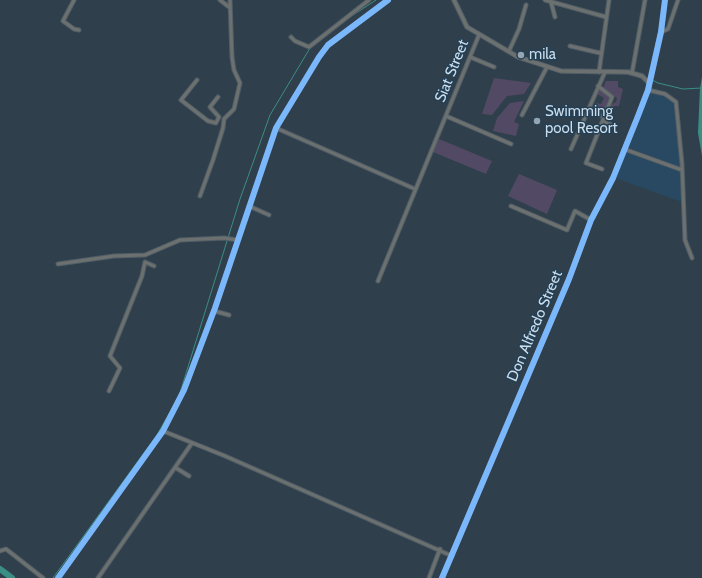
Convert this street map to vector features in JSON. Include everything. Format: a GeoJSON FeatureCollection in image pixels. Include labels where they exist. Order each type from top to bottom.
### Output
{"type":"FeatureCollection","features":[{"type":"Feature","properties":{"kind":"street"},"geometry":{"type":"LineString","coordinates":[[74,0],[62,21],[74,29],[79,30]]}},
{"type":"Feature","properties":{"kind":"street"},"geometry":{"type":"LineString","coordinates":[[220,0],[229,7]]}},
{"type":"Feature","properties":{"kind":"street"},"geometry":{"type":"LineString","coordinates":[[200,196],[215,153],[224,119],[234,109],[240,83],[234,70],[232,57],[229,7],[230,0]]}},
{"type":"Feature","properties":{"kind":"street"},"geometry":{"type":"LineString","coordinates":[[291,37],[295,41],[309,47],[369,0]]}},
{"type":"Feature","properties":{"kind":"street"},"geometry":{"type":"LineString","coordinates":[[58,578],[163,431],[184,390],[214,311],[236,240],[276,128],[318,57],[328,46],[388,0]]}},
{"type":"Feature","properties":{"kind":"street"},"geometry":{"type":"LineString","coordinates":[[454,0],[467,27],[509,51],[547,67],[561,71],[632,73],[642,76],[649,83]]}},
{"type":"Feature","properties":{"kind":"street"},"geometry":{"type":"LineString","coordinates":[[545,0],[606,17]]}},
{"type":"Feature","properties":{"kind":"street"},"geometry":{"type":"LineString","coordinates":[[599,72],[600,53],[609,0]]}},
{"type":"Feature","properties":{"kind":"street"},"geometry":{"type":"LineString","coordinates":[[632,73],[645,0]]}},
{"type":"Feature","properties":{"kind":"street","name":"Don Alfredo Street"},"geometry":{"type":"LineString","coordinates":[[442,578],[569,279],[592,220],[613,178],[648,90],[661,32],[665,0]]}},
{"type":"Feature","properties":{"kind":"street"},"geometry":{"type":"LineString","coordinates":[[661,32],[668,29],[678,0]]}},
{"type":"Feature","properties":{"kind":"street"},"geometry":{"type":"LineString","coordinates":[[551,2],[555,17]]}},
{"type":"Feature","properties":{"kind":"street"},"geometry":{"type":"LineString","coordinates":[[509,51],[520,29],[526,5]]}},
{"type":"Feature","properties":{"kind":"street","name":"Siat Street"},"geometry":{"type":"LineString","coordinates":[[378,280],[479,35]]}},
{"type":"Feature","properties":{"kind":"street"},"geometry":{"type":"LineString","coordinates":[[570,46],[600,53]]}},
{"type":"Feature","properties":{"kind":"street"},"geometry":{"type":"LineString","coordinates":[[470,57],[494,67]]}},
{"type":"Feature","properties":{"kind":"street"},"geometry":{"type":"LineString","coordinates":[[522,115],[547,67]]}},
{"type":"Feature","properties":{"kind":"street"},"geometry":{"type":"LineString","coordinates":[[571,149],[605,72]]}},
{"type":"Feature","properties":{"kind":"street"},"geometry":{"type":"LineString","coordinates":[[197,80],[181,100],[208,121],[216,123],[219,117],[210,107],[218,97]]}},
{"type":"Feature","properties":{"kind":"street"},"geometry":{"type":"LineString","coordinates":[[598,86],[612,97],[586,163],[602,169]]}},
{"type":"Feature","properties":{"kind":"street"},"geometry":{"type":"LineString","coordinates":[[648,90],[665,94],[676,102],[682,170],[685,240],[692,258]]}},
{"type":"Feature","properties":{"kind":"street"},"geometry":{"type":"LineString","coordinates":[[588,110],[612,125]]}},
{"type":"Feature","properties":{"kind":"street"},"geometry":{"type":"LineString","coordinates":[[446,116],[511,144]]}},
{"type":"Feature","properties":{"kind":"street"},"geometry":{"type":"LineString","coordinates":[[276,128],[415,189]]}},
{"type":"Feature","properties":{"kind":"street"},"geometry":{"type":"LineString","coordinates":[[624,149],[682,170]]}},
{"type":"Feature","properties":{"kind":"street"},"geometry":{"type":"LineString","coordinates":[[249,206],[269,215]]}},
{"type":"Feature","properties":{"kind":"street"},"geometry":{"type":"LineString","coordinates":[[511,206],[568,230],[575,211],[592,220]]}},
{"type":"Feature","properties":{"kind":"street"},"geometry":{"type":"LineString","coordinates":[[58,264],[114,256],[145,256],[180,240],[227,238],[236,240]]}},
{"type":"Feature","properties":{"kind":"street"},"geometry":{"type":"LineString","coordinates":[[109,391],[120,368],[110,356],[142,276],[145,262],[154,266]]}},
{"type":"Feature","properties":{"kind":"street"},"geometry":{"type":"LineString","coordinates":[[214,311],[230,315]]}},
{"type":"Feature","properties":{"kind":"street"},"geometry":{"type":"LineString","coordinates":[[163,431],[440,549],[452,556]]}},
{"type":"Feature","properties":{"kind":"street"},"geometry":{"type":"LineString","coordinates":[[98,578],[192,443]]}},
{"type":"Feature","properties":{"kind":"street"},"geometry":{"type":"LineString","coordinates":[[176,468],[189,476]]}},
{"type":"Feature","properties":{"kind":"street"},"geometry":{"type":"LineString","coordinates":[[0,551],[6,549],[43,578]]}},
{"type":"Feature","properties":{"kind":"street"},"geometry":{"type":"LineString","coordinates":[[429,578],[440,549]]}},
{"type":"Feature","properties":{"kind":"shaded area"},"geometry":{"type":"Polygon","coordinates":[[[702,77],[702,156],[698,133],[700,88],[702,77]]]}},
{"type":"Feature","properties":{"kind":"shaded area"},"geometry":{"type":"Polygon","coordinates":[[[494,78],[531,83],[524,94],[507,96],[492,115],[482,114],[494,78]]]}},
{"type":"Feature","properties":{"kind":"shaded area"},"geometry":{"type":"Polygon","coordinates":[[[606,81],[618,81],[618,87],[623,89],[619,106],[614,106],[612,112],[610,111],[612,104],[616,102],[617,98],[603,88],[606,81]]]}},
{"type":"Feature","properties":{"kind":"shaded area"},"geometry":{"type":"Polygon","coordinates":[[[600,89],[611,98],[603,115],[590,110],[596,103],[601,104],[604,98],[597,94],[600,89]]]}},
{"type":"Feature","properties":{"kind":"shaded area"},"geometry":{"type":"Polygon","coordinates":[[[650,90],[667,96],[673,101],[681,168],[627,147],[650,90]]]}},
{"type":"Feature","properties":{"kind":"shaded area"},"geometry":{"type":"Polygon","coordinates":[[[524,101],[514,122],[519,124],[516,136],[493,131],[497,118],[510,103],[524,101]]]}},
{"type":"Feature","properties":{"kind":"shaded area"},"geometry":{"type":"Polygon","coordinates":[[[439,139],[492,161],[486,174],[433,152],[439,139]]]}},
{"type":"Feature","properties":{"kind":"shaded area"},"geometry":{"type":"Polygon","coordinates":[[[627,150],[681,171],[682,202],[615,178],[627,150]]]}},
{"type":"Feature","properties":{"kind":"shaded area"},"geometry":{"type":"Polygon","coordinates":[[[519,174],[557,190],[547,214],[508,196],[519,174]]]}},
{"type":"Feature","properties":{"kind":"waterway"},"geometry":{"type":"LineString","coordinates":[[344,21],[376,0]]}},
{"type":"Feature","properties":{"kind":"waterway"},"geometry":{"type":"LineString","coordinates":[[53,578],[157,435],[179,396],[240,199],[270,115],[310,48]]}},
{"type":"Feature","properties":{"kind":"waterway"},"geometry":{"type":"LineString","coordinates":[[652,80],[658,83],[683,89],[702,88]]}},
{"type":"Feature","properties":{"kind":"waterway"},"geometry":{"type":"LineString","coordinates":[[0,569],[12,578]]}},
{"type":"Feature","properties":{"kind":"cycle path"},"geometry":{"type":"LineString","coordinates":[[58,578],[163,431],[184,390],[215,308],[276,128],[319,57],[328,45],[388,0]]}},
{"type":"Feature","properties":{"kind":"cycle path"},"geometry":{"type":"LineString","coordinates":[[442,578],[569,279],[591,220],[613,178],[638,116],[648,90],[661,32],[665,0]]}},
{"type":"Feature","properties":{"kind":"place","name":"mila"},"geometry":{"type":"Point","coordinates":[521,55]}},
{"type":"Feature","properties":{"kind":"place","name":"Swimming pool Resort"},"geometry":{"type":"Point","coordinates":[537,121]}}]}
